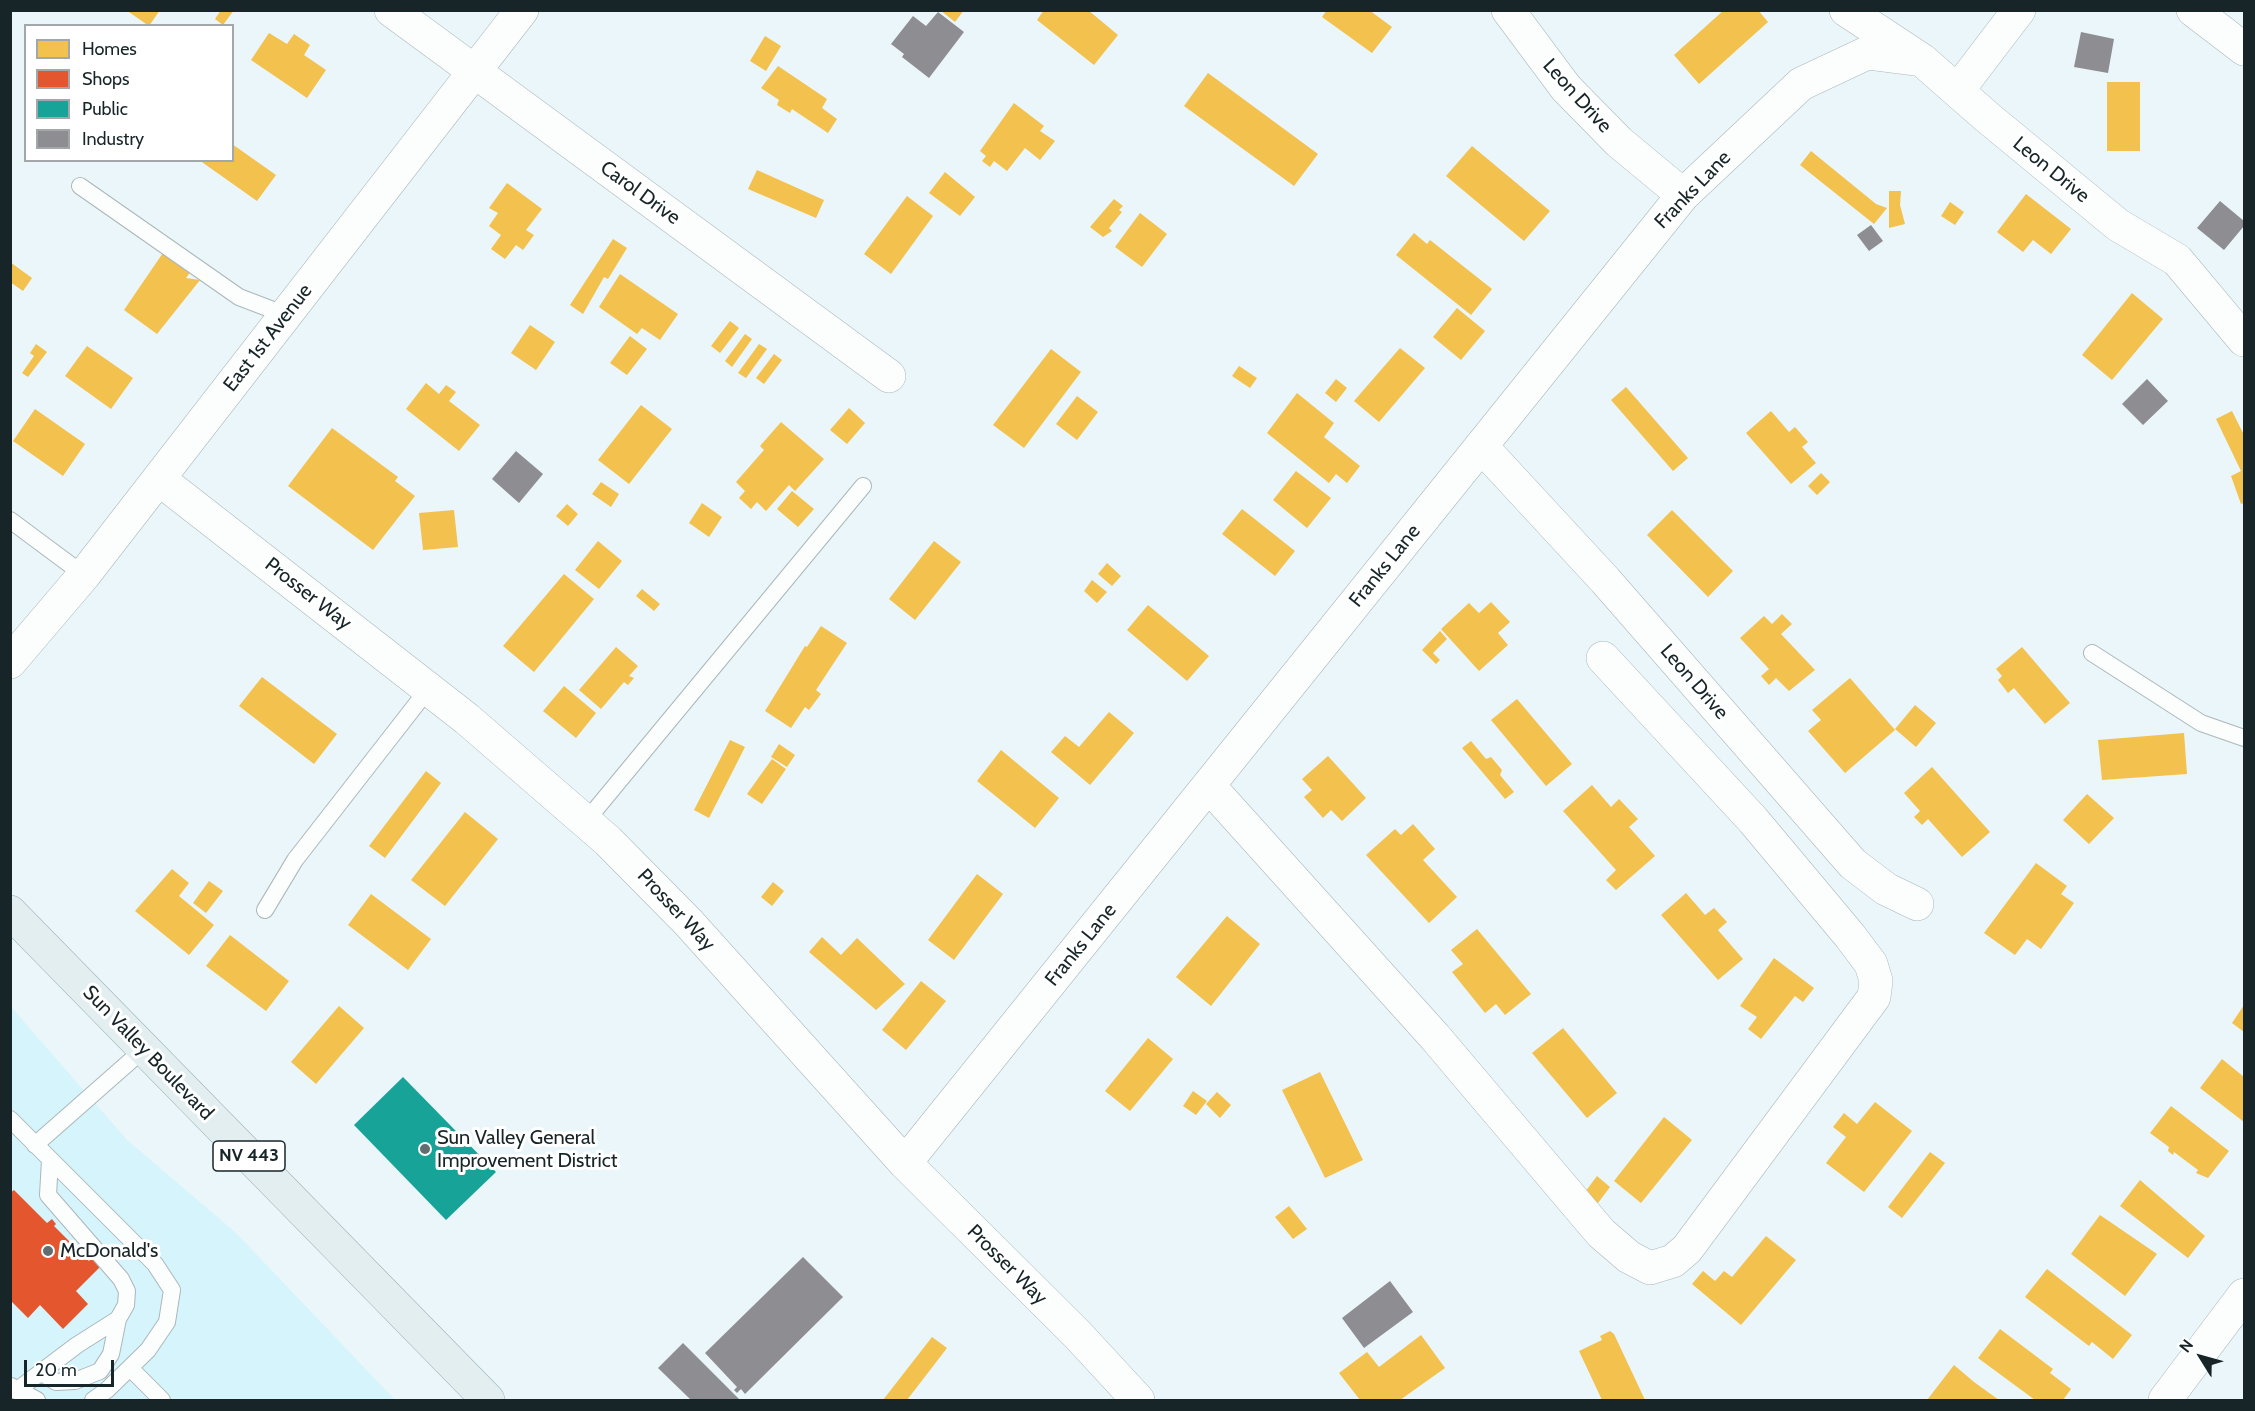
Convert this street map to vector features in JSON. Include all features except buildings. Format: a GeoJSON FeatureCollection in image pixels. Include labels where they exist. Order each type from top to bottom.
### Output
{"type":"FeatureCollection","features":[{"type":"Feature","properties":{"kind":"main road","name":"Sun Valley Boulevard"},"geometry":{"type":"LineString","coordinates":[[10,912],[488,1401]]}},
{"type":"Feature","properties":{"kind":"street","name":"Carol Drive"},"geometry":{"type":"LineString","coordinates":[[391,10],[889,376]]}},
{"type":"Feature","properties":{"kind":"street","name":"East 1st Avenue"},"geometry":{"type":"LineString","coordinates":[[10,662],[84,575],[522,10]]}},
{"type":"Feature","properties":{"kind":"street","name":"Leon Drive"},"geometry":{"type":"LineString","coordinates":[[1508,10],[1566,88],[1618,142],[1683,195]]}},
{"type":"Feature","properties":{"kind":"street","name":"Leon Drive"},"geometry":{"type":"LineString","coordinates":[[1846,10],[1922,60],[2118,225],[2177,260],[2244,340]]}},
{"type":"Feature","properties":{"kind":"street"},"geometry":{"type":"LineString","coordinates":[[1958,90],[2019,10]]}},
{"type":"Feature","properties":{"kind":"street"},"geometry":{"type":"LineString","coordinates":[[2193,10],[2244,49]]}},
{"type":"Feature","properties":{"kind":"street","name":"Franks Lane"},"geometry":{"type":"LineString","coordinates":[[905,1163],[1683,195],[1801,84],[1867,53],[1922,60]]}},
{"type":"Feature","properties":{"kind":"street","name":"Leon Drive"},"geometry":{"type":"LineString","coordinates":[[1481,446],[1605,580],[1853,864],[1886,889],[1917,904]]}},
{"type":"Feature","properties":{"kind":"street","name":"Prosser Way"},"geometry":{"type":"LineString","coordinates":[[159,479],[429,688],[517,759],[586,821],[688,922],[905,1163],[1077,1334],[1138,1401]]}},
{"type":"Feature","properties":{"kind":"street"},"geometry":{"type":"LineString","coordinates":[[1209,786],[1435,1037],[1601,1233],[1629,1257],[1650,1268],[1673,1261],[1688,1249],[1874,997],[1876,981],[1871,964],[1850,936],[1753,820],[1603,658]]}},
{"type":"Feature","properties":{"kind":"street"},"geometry":{"type":"LineString","coordinates":[[2165,1401],[2244,1295]]}},
{"type":"Feature","properties":{"kind":"lane"},"geometry":{"type":"LineString","coordinates":[[80,186],[239,297],[286,315]]}},
{"type":"Feature","properties":{"kind":"lane"},"geometry":{"type":"LineString","coordinates":[[586,821],[863,486]]}},
{"type":"Feature","properties":{"kind":"lane"},"geometry":{"type":"LineString","coordinates":[[10,520],[84,575]]}},
{"type":"Feature","properties":{"kind":"lane"},"geometry":{"type":"LineString","coordinates":[[2092,654],[2201,723],[2244,738]]}},
{"type":"Feature","properties":{"kind":"lane"},"geometry":{"type":"LineString","coordinates":[[265,910],[295,860],[429,688]]}},
{"type":"Feature","properties":{"kind":"lane"},"geometry":{"type":"LineString","coordinates":[[35,1145],[144,1049]]}},
{"type":"Feature","properties":{"kind":"lane"},"geometry":{"type":"LineString","coordinates":[[10,1119],[155,1264],[172,1290],[167,1322],[148,1350],[93,1401]]}},
{"type":"Feature","properties":{"kind":"lane"},"geometry":{"type":"LineString","coordinates":[[42,1373],[56,1382],[75,1382],[100,1371],[111,1354],[118,1318],[126,1305],[127,1291],[112,1266],[48,1195],[50,1160]]}},
{"type":"Feature","properties":{"kind":"lane"},"geometry":{"type":"LineString","coordinates":[[13,1388],[42,1373],[77,1345],[118,1318]]}},
{"type":"Feature","properties":{"kind":"lane"},"geometry":{"type":"LineString","coordinates":[[130,1368],[162,1401]]}},
{"type":"Feature","properties":{"kind":"lane"},"geometry":{"type":"LineString","coordinates":[[13,1388],[37,1401]]}},
{"type":"Feature","properties":{"kind":"shaded area"},"geometry":{"type":"Polygon","coordinates":[[[10,1006],[127,1140],[235,1232],[395,1400],[11,1400],[10,1006]]]}},
{"type":"Feature","properties":{"kind":"place","name":"Sun Valley General Improvement District"},"geometry":{"type":"Point","coordinates":[425,1149]}},
{"type":"Feature","properties":{"kind":"place","name":"McDonald's"},"geometry":{"type":"Point","coordinates":[48,1251]}}]}
